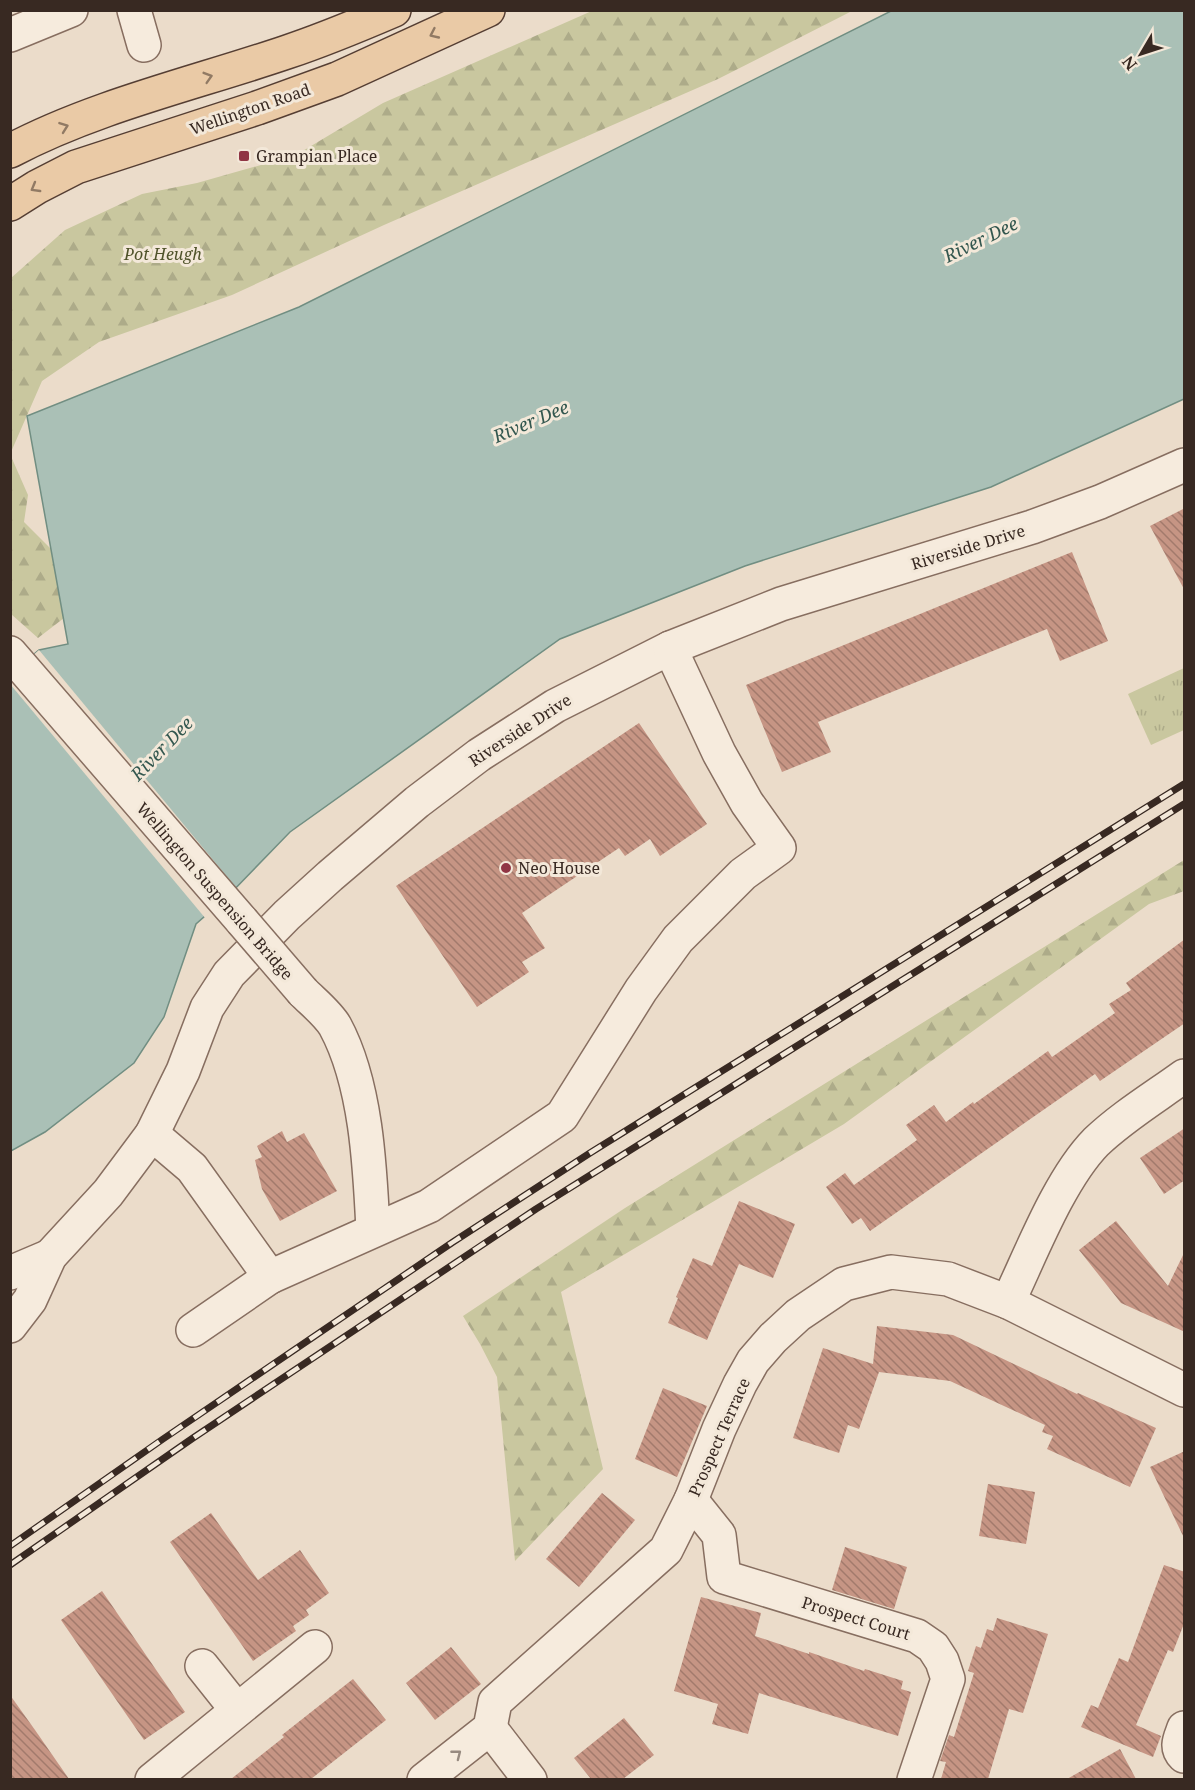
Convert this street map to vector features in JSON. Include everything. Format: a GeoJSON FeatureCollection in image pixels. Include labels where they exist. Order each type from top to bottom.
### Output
{"type":"FeatureCollection","features":[{"type":"Feature","properties":{"kind":"main road"},"geometry":{"type":"LineString","coordinates":[[10,151],[40,135],[152,95],[289,52],[394,10]]}},
{"type":"Feature","properties":{"kind":"main road","name":"Wellington Road"},"geometry":{"type":"LineString","coordinates":[[10,204],[37,187],[76,168],[337,79],[488,10]]}},
{"type":"Feature","properties":{"kind":"street"},"geometry":{"type":"LineString","coordinates":[[10,35],[71,10]]}},
{"type":"Feature","properties":{"kind":"street"},"geometry":{"type":"LineString","coordinates":[[134,10],[144,45]]}},
{"type":"Feature","properties":{"kind":"street","name":"Riverside Drive"},"geometry":{"type":"LineString","coordinates":[[50,1256],[108,1193],[152,1134],[183,1071],[207,1008],[229,974],[287,915],[417,802],[479,755],[555,706],[670,648],[781,604],[1032,527],[1100,502],[1185,465]]}},
{"type":"Feature","properties":{"kind":"street"},"geometry":{"type":"LineString","coordinates":[[193,1330],[270,1277],[429,1206],[562,1116],[641,990],[678,939],[744,874],[779,848],[747,803],[719,753],[670,648]]}},
{"type":"Feature","properties":{"kind":"street","name":"Wellington Suspension Bridge"},"geometry":{"type":"LineString","coordinates":[[10,653],[303,992],[334,1024],[349,1062],[365,1124],[374,1230]]}},
{"type":"Feature","properties":{"kind":"street"},"geometry":{"type":"LineString","coordinates":[[1008,1302],[1049,1216],[1076,1167],[1107,1132],[1185,1076]]}},
{"type":"Feature","properties":{"kind":"street"},"geometry":{"type":"LineString","coordinates":[[152,1134],[192,1168],[270,1277]]}},
{"type":"Feature","properties":{"kind":"street"},"geometry":{"type":"LineString","coordinates":[[10,1273],[50,1256]]}},
{"type":"Feature","properties":{"kind":"street"},"geometry":{"type":"LineString","coordinates":[[10,1326],[30,1300],[50,1256]]}},
{"type":"Feature","properties":{"kind":"street","name":"Prospect Terrace"},"geometry":{"type":"LineString","coordinates":[[490,1728],[495,1702],[666,1550],[691,1500],[719,1429],[753,1361],[798,1315],[844,1284],[891,1272],[948,1279],[1008,1302],[1185,1390]]}},
{"type":"Feature","properties":{"kind":"street","name":"Prospect Court"},"geometry":{"type":"LineString","coordinates":[[691,1500],[719,1535],[724,1577],[917,1636],[933,1647],[942,1661],[948,1679],[914,1779]]}},
{"type":"Feature","properties":{"kind":"street"},"geometry":{"type":"LineString","coordinates":[[152,1779],[315,1647]]}},
{"type":"Feature","properties":{"kind":"street"},"geometry":{"type":"LineString","coordinates":[[202,1666],[237,1710]]}},
{"type":"Feature","properties":{"kind":"street"},"geometry":{"type":"LineString","coordinates":[[424,1779],[490,1728],[530,1779]]}},
{"type":"Feature","properties":{"kind":"street"},"geometry":{"type":"LineString","coordinates":[[1185,1728],[1178,1743],[1179,1751],[1185,1756]]}},
{"type":"Feature","properties":{"kind":"green space","name":"Pot Heugh"},"geometry":{"type":"Polygon","coordinates":[[[594,10],[852,11],[718,79],[384,225],[232,295],[99,342],[42,381],[11,452],[11,278],[65,230],[142,194],[197,183],[296,155],[383,103],[594,10]]]}},
{"type":"Feature","properties":{"kind":"green space"},"geometry":{"type":"Polygon","coordinates":[[[10,454],[28,495],[24,522],[51,549],[64,618],[38,638],[11,614],[10,454]]]}},
{"type":"Feature","properties":{"kind":"green space"},"geometry":{"type":"Polygon","coordinates":[[[1184,668],[1184,730],[1151,745],[1128,694],[1184,668]]]}},
{"type":"Feature","properties":{"kind":"green space"},"geometry":{"type":"Polygon","coordinates":[[[1184,860],[1184,891],[1149,904],[844,1124],[561,1292],[603,1469],[515,1561],[497,1377],[463,1316],[625,1208],[1184,860]]]}},
{"type":"Feature","properties":{"kind":"water","name":"River Dee"},"geometry":{"type":"Polygon","coordinates":[[[891,11],[1184,11],[1184,399],[991,487],[745,566],[560,639],[290,832],[229,895],[196,924],[164,1017],[134,1063],[45,1132],[11,1151],[10,674],[39,650],[68,644],[27,416],[299,307],[891,11]]]}},
{"type":"Feature","properties":{"kind":"pier"},"geometry":{"type":"Polygon","coordinates":[[[39,650],[238,890],[206,919],[10,684],[11,674],[39,650]]]}},
{"type":"Feature","properties":{"kind":"building"},"geometry":{"type":"Polygon","coordinates":[[[1185,508],[1185,591],[1150,526],[1185,508]]]}},
{"type":"Feature","properties":{"kind":"building"},"geometry":{"type":"Polygon","coordinates":[[[1072,552],[1108,641],[1060,661],[1047,629],[818,722],[831,752],[782,772],[746,685],[1072,552]]]}},
{"type":"Feature","properties":{"kind":"building","name":"Neo House"},"geometry":{"type":"Polygon","coordinates":[[[639,723],[707,824],[660,856],[650,839],[625,856],[619,848],[522,913],[545,948],[522,962],[529,972],[477,1007],[396,886],[639,723]]]}},
{"type":"Feature","properties":{"kind":"building"},"geometry":{"type":"Polygon","coordinates":[[[1185,939],[1185,1023],[1100,1081],[1095,1074],[870,1231],[861,1218],[852,1224],[826,1187],[845,1173],[854,1185],[917,1140],[906,1125],[934,1105],[946,1122],[1048,1051],[1052,1057],[1115,1013],[1109,1004],[1131,990],[1126,983],[1185,939]]]}},
{"type":"Feature","properties":{"kind":"building"},"geometry":{"type":"Polygon","coordinates":[[[1185,1128],[1185,1180],[1164,1194],[1140,1158],[1185,1128]]]}},
{"type":"Feature","properties":{"kind":"building"},"geometry":{"type":"Polygon","coordinates":[[[282,1131],[287,1142],[304,1133],[337,1191],[280,1221],[262,1189],[255,1160],[262,1157],[257,1146],[282,1131]]]}},
{"type":"Feature","properties":{"kind":"building"},"geometry":{"type":"Polygon","coordinates":[[[739,1201],[795,1224],[773,1278],[739,1264],[707,1340],[668,1323],[678,1298],[676,1297],[693,1258],[712,1266],[739,1201]]]}},
{"type":"Feature","properties":{"kind":"building"},"geometry":{"type":"Polygon","coordinates":[[[1116,1221],[1168,1286],[1185,1251],[1185,1332],[1121,1303],[1079,1250],[1116,1221]]]}},
{"type":"Feature","properties":{"kind":"building"},"geometry":{"type":"Polygon","coordinates":[[[877,1326],[953,1335],[1077,1394],[1156,1428],[1130,1487],[1047,1449],[1053,1436],[1042,1432],[1045,1425],[950,1381],[879,1372],[859,1429],[848,1425],[839,1453],[793,1438],[823,1348],[873,1364],[877,1326]]]}},
{"type":"Feature","properties":{"kind":"building"},"geometry":{"type":"Polygon","coordinates":[[[663,1388],[707,1406],[677,1477],[635,1459],[663,1388]]]}},
{"type":"Feature","properties":{"kind":"building"},"geometry":{"type":"Polygon","coordinates":[[[1185,1451],[1185,1540],[1150,1467],[1185,1451]]]}},
{"type":"Feature","properties":{"kind":"building"},"geometry":{"type":"Polygon","coordinates":[[[988,1484],[1035,1492],[1026,1544],[979,1536],[988,1484]]]}},
{"type":"Feature","properties":{"kind":"building"},"geometry":{"type":"Polygon","coordinates":[[[602,1493],[635,1520],[579,1587],[546,1559],[602,1493]]]}},
{"type":"Feature","properties":{"kind":"building"},"geometry":{"type":"Polygon","coordinates":[[[211,1513],[258,1580],[300,1550],[329,1593],[306,1610],[309,1615],[293,1626],[296,1631],[253,1661],[170,1542],[211,1513]]]}},
{"type":"Feature","properties":{"kind":"building"},"geometry":{"type":"Polygon","coordinates":[[[845,1547],[907,1567],[894,1609],[832,1590],[845,1547]]]}},
{"type":"Feature","properties":{"kind":"building"},"geometry":{"type":"Polygon","coordinates":[[[1164,1565],[1185,1572],[1185,1621],[1173,1652],[1168,1650],[1136,1725],[1161,1736],[1153,1757],[1081,1727],[1091,1705],[1098,1708],[1119,1658],[1128,1662],[1164,1565]]]}},
{"type":"Feature","properties":{"kind":"building"},"geometry":{"type":"Polygon","coordinates":[[[102,1591],[185,1712],[144,1740],[61,1620],[102,1591]]]}},
{"type":"Feature","properties":{"kind":"building"},"geometry":{"type":"Polygon","coordinates":[[[701,1597],[761,1613],[755,1636],[903,1681],[901,1689],[911,1692],[898,1736],[759,1693],[748,1734],[712,1724],[718,1704],[674,1691],[701,1597]]]}},
{"type":"Feature","properties":{"kind":"building"},"geometry":{"type":"Polygon","coordinates":[[[997,1618],[1048,1634],[1023,1713],[1009,1709],[988,1779],[941,1779],[946,1762],[940,1761],[949,1735],[954,1737],[974,1673],[968,1671],[976,1646],[981,1648],[987,1629],[993,1631],[997,1618]]]}},
{"type":"Feature","properties":{"kind":"building"},"geometry":{"type":"Polygon","coordinates":[[[451,1647],[481,1684],[435,1720],[406,1683],[451,1647]]]}},
{"type":"Feature","properties":{"kind":"building"},"geometry":{"type":"Polygon","coordinates":[[[353,1679],[386,1720],[311,1779],[231,1779],[284,1737],[282,1735],[353,1679]]]}},
{"type":"Feature","properties":{"kind":"building"},"geometry":{"type":"Polygon","coordinates":[[[10,1695],[35,1730],[69,1779],[10,1779],[10,1695]]]}},
{"type":"Feature","properties":{"kind":"building"},"geometry":{"type":"Polygon","coordinates":[[[624,1718],[654,1755],[623,1779],[591,1779],[574,1758],[624,1718]]]}},
{"type":"Feature","properties":{"kind":"building"},"geometry":{"type":"Polygon","coordinates":[[[1120,1749],[1136,1779],[1067,1779],[1120,1749]]]}},
{"type":"Feature","properties":{"kind":"railway"},"geometry":{"type":"LineString","coordinates":[[10,1546],[453,1242],[590,1153],[1184,784]]}},
{"type":"Feature","properties":{"kind":"railway"},"geometry":{"type":"LineString","coordinates":[[10,1565],[193,1438],[536,1209],[1184,804]]}},
{"type":"Feature","properties":{"kind":"place","name":"Grampian Place"},"geometry":{"type":"Point","coordinates":[244,156]}},
{"type":"Feature","properties":{"kind":"place","name":"Neo House"},"geometry":{"type":"Point","coordinates":[506,868]}}]}
